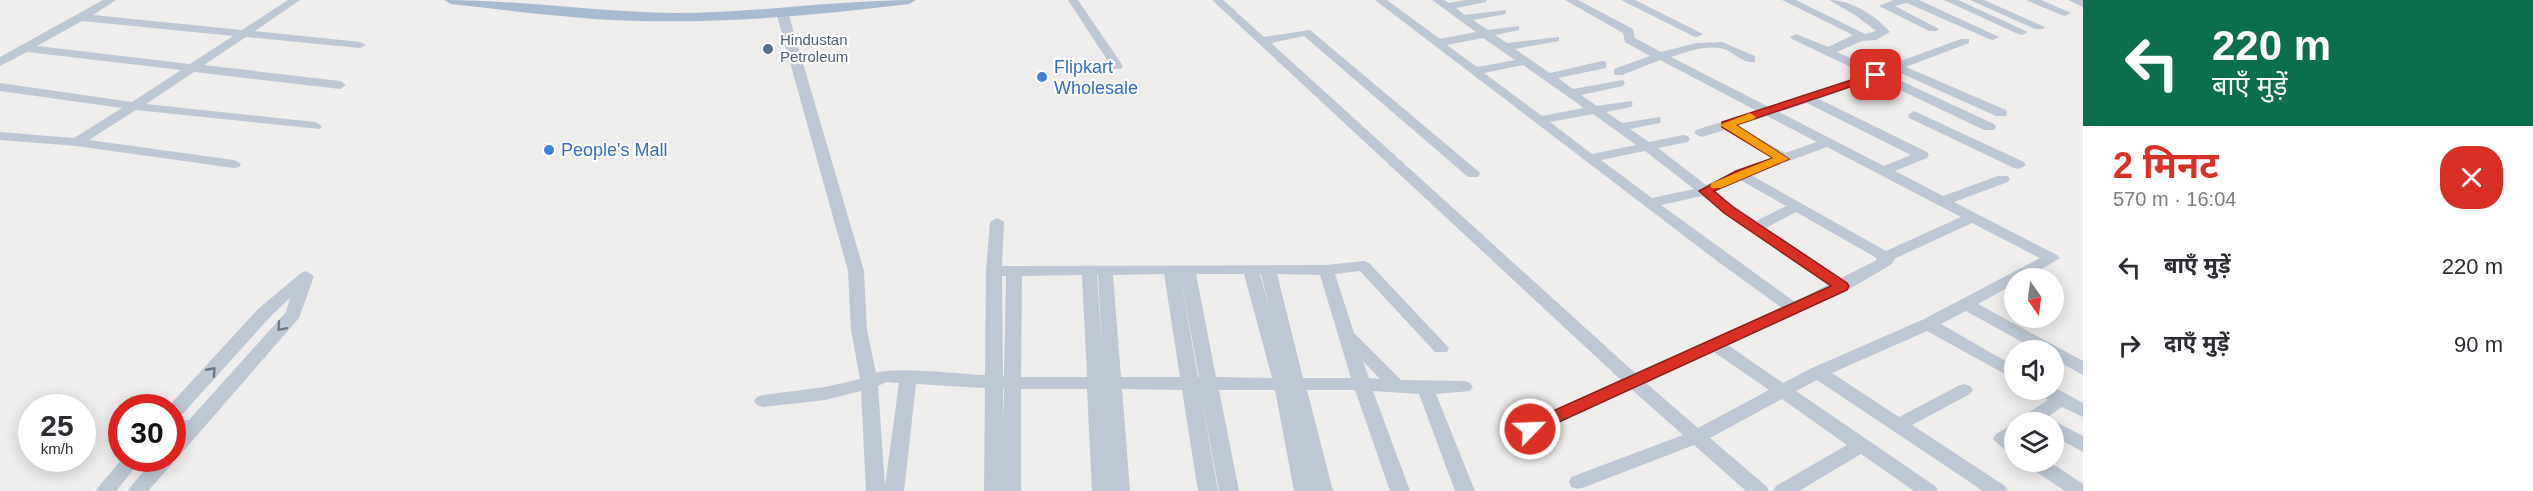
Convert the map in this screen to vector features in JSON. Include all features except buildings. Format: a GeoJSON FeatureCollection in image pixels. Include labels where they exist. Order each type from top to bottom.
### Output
{"type":"FeatureCollection","features":[{"type":"Feature","properties":{"kind":"main road"},"geometry":{"type":"LineString","coordinates":[[451,0],[601,15],[755,10],[909,0]]}},
{"type":"Feature","properties":{"kind":"main road"},"geometry":{"type":"LineString","coordinates":[[543,0],[638,9],[782,12],[865,2]]}},
{"type":"Feature","properties":{"kind":"street"},"geometry":{"type":"LineString","coordinates":[[0,62],[111,0]]}},
{"type":"Feature","properties":{"kind":"street"},"geometry":{"type":"LineString","coordinates":[[76,142],[295,0]]}},
{"type":"Feature","properties":{"kind":"street"},"geometry":{"type":"LineString","coordinates":[[1073,0],[1117,66]]}},
{"type":"Feature","properties":{"kind":"street"},"geometry":{"type":"LineString","coordinates":[[1217,0],[1635,382],[1759,491]]}},
{"type":"Feature","properties":{"kind":"street"},"geometry":{"type":"LineString","coordinates":[[1380,0],[1794,309]]}},
{"type":"Feature","properties":{"kind":"street"},"geometry":{"type":"LineString","coordinates":[[1442,3],[1482,0]]}},
{"type":"Feature","properties":{"kind":"street"},"geometry":{"type":"LineString","coordinates":[[1572,0],[1629,31],[1629,40],[2052,258],[1928,324],[1818,372],[1671,448],[1578,482]]}},
{"type":"Feature","properties":{"kind":"street"},"geometry":{"type":"LineString","coordinates":[[1626,0],[1697,34]]}},
{"type":"Feature","properties":{"kind":"street"},"geometry":{"type":"LineString","coordinates":[[1787,0],[1857,32],[1860,37]]}},
{"type":"Feature","properties":{"kind":"street"},"geometry":{"type":"LineString","coordinates":[[1827,52],[1860,37],[1872,38],[1884,32],[1859,13],[1834,0]]}},
{"type":"Feature","properties":{"kind":"street"},"geometry":{"type":"LineString","coordinates":[[1904,0],[1885,6],[1933,29]]}},
{"type":"Feature","properties":{"kind":"street"},"geometry":{"type":"LineString","coordinates":[[1910,0],[1993,37]]}},
{"type":"Feature","properties":{"kind":"street"},"geometry":{"type":"LineString","coordinates":[[1949,0],[2022,32]]}},
{"type":"Feature","properties":{"kind":"street"},"geometry":{"type":"LineString","coordinates":[[1975,0],[2039,27]]}},
{"type":"Feature","properties":{"kind":"street"},"geometry":{"type":"LineString","coordinates":[[2031,0],[2065,13]]}},
{"type":"Feature","properties":{"kind":"street"},"geometry":{"type":"LineString","coordinates":[[2073,0],[2083,4]]}},
{"type":"Feature","properties":{"kind":"street"},"geometry":{"type":"LineString","coordinates":[[1442,3],[1648,147],[1729,210],[1842,286]]}},
{"type":"Feature","properties":{"kind":"street"},"geometry":{"type":"LineString","coordinates":[[782,12],[856,271],[859,330],[869,383],[876,491]]}},
{"type":"Feature","properties":{"kind":"street"},"geometry":{"type":"LineString","coordinates":[[1465,18],[1502,12]]}},
{"type":"Feature","properties":{"kind":"street"},"geometry":{"type":"LineString","coordinates":[[80,17],[360,45]]}},
{"type":"Feature","properties":{"kind":"street"},"geometry":{"type":"LineString","coordinates":[[1439,43],[1515,28]]}},
{"type":"Feature","properties":{"kind":"street"},"geometry":{"type":"LineString","coordinates":[[1262,41],[1306,32],[1473,174]]}},
{"type":"Feature","properties":{"kind":"street"},"geometry":{"type":"LineString","coordinates":[[1796,37],[1989,127]]}},
{"type":"Feature","properties":{"kind":"street"},"geometry":{"type":"LineString","coordinates":[[1506,47],[1555,39]]}},
{"type":"Feature","properties":{"kind":"street"},"geometry":{"type":"LineString","coordinates":[[1701,133],[1808,99],[1965,41]]}},
{"type":"Feature","properties":{"kind":"street"},"geometry":{"type":"LineString","coordinates":[[1572,93],[1618,78],[1662,56],[1704,46],[1720,45],[1751,59]]}},
{"type":"Feature","properties":{"kind":"street"},"geometry":{"type":"LineString","coordinates":[[24,48],[340,85]]}},
{"type":"Feature","properties":{"kind":"street"},"geometry":{"type":"LineString","coordinates":[[1476,71],[1526,61]]}},
{"type":"Feature","properties":{"kind":"street"},"geometry":{"type":"LineString","coordinates":[[1548,77],[1602,65]]}},
{"type":"Feature","properties":{"kind":"street"},"geometry":{"type":"LineString","coordinates":[[1897,67],[2001,113]]}},
{"type":"Feature","properties":{"kind":"street"},"geometry":{"type":"LineString","coordinates":[[0,87],[134,106],[315,126]]}},
{"type":"Feature","properties":{"kind":"street"},"geometry":{"type":"LineString","coordinates":[[1808,99],[1922,155],[1884,171]]}},
{"type":"Feature","properties":{"kind":"street"},"geometry":{"type":"LineString","coordinates":[[1541,120],[1627,104]]}},
{"type":"Feature","properties":{"kind":"street"},"geometry":{"type":"LineString","coordinates":[[1939,104],[1908,118],[2019,165]]}},
{"type":"Feature","properties":{"kind":"street"},"geometry":{"type":"LineString","coordinates":[[1620,127],[1655,120]]}},
{"type":"Feature","properties":{"kind":"street"},"geometry":{"type":"LineString","coordinates":[[1726,125],[1783,159]]}},
{"type":"Feature","properties":{"kind":"street"},"geometry":{"type":"LineString","coordinates":[[0,136],[76,142],[234,164]]}},
{"type":"Feature","properties":{"kind":"street"},"geometry":{"type":"LineString","coordinates":[[1591,158],[1683,139]]}},
{"type":"Feature","properties":{"kind":"street"},"geometry":{"type":"LineString","coordinates":[[1650,203],[1705,191],[1740,174],[1827,142]]}},
{"type":"Feature","properties":{"kind":"street"},"geometry":{"type":"LineString","coordinates":[[1530,429],[1794,309],[1887,261],[1740,174]]}},
{"type":"Feature","properties":{"kind":"street"},"geometry":{"type":"LineString","coordinates":[[1943,201],[2003,178]]}},
{"type":"Feature","properties":{"kind":"street"},"geometry":{"type":"LineString","coordinates":[[1756,227],[1795,207]]}},
{"type":"Feature","properties":{"kind":"street"},"geometry":{"type":"LineString","coordinates":[[1884,258],[1973,217]]}},
{"type":"Feature","properties":{"kind":"street"},"geometry":{"type":"LineString","coordinates":[[997,222],[994,271],[1011,491]]}},
{"type":"Feature","properties":{"kind":"street"},"geometry":{"type":"LineString","coordinates":[[994,271],[1326,270],[1360,265],[1368,269],[1441,348]]}},
{"type":"Feature","properties":{"kind":"street"},"geometry":{"type":"LineString","coordinates":[[1179,269],[1190,384],[1208,491]]}},
{"type":"Feature","properties":{"kind":"street"},"geometry":{"type":"LineString","coordinates":[[1179,269],[1209,384],[1229,491]]}},
{"type":"Feature","properties":{"kind":"street"},"geometry":{"type":"LineString","coordinates":[[994,491],[1014,270]]}},
{"type":"Feature","properties":{"kind":"street"},"geometry":{"type":"LineString","coordinates":[[1097,270],[1104,384],[1102,491]]}},
{"type":"Feature","properties":{"kind":"street"},"geometry":{"type":"LineString","coordinates":[[1260,270],[1288,384],[1323,491]]}},
{"type":"Feature","properties":{"kind":"street"},"geometry":{"type":"LineString","coordinates":[[1326,270],[1362,384],[1400,491]]}},
{"type":"Feature","properties":{"kind":"street"},"geometry":{"type":"LineString","coordinates":[[186,399],[264,313],[306,276],[293,314],[186,436]]}},
{"type":"Feature","properties":{"kind":"street"},"geometry":{"type":"LineString","coordinates":[[1966,304],[2030,340]]}},
{"type":"Feature","properties":{"kind":"street"},"geometry":{"type":"LineString","coordinates":[[1928,324],[2004,367]]}},
{"type":"Feature","properties":{"kind":"street"},"geometry":{"type":"LineString","coordinates":[[1347,337],[1365,352],[1396,386]]}},
{"type":"Feature","properties":{"kind":"street"},"geometry":{"type":"LineString","coordinates":[[1716,345],[1928,491]]}},
{"type":"Feature","properties":{"kind":"street"},"geometry":{"type":"LineString","coordinates":[[2064,359],[2083,369]]}},
{"type":"Feature","properties":{"kind":"street"},"geometry":{"type":"LineString","coordinates":[[1818,372],[1998,491]]}},
{"type":"Feature","properties":{"kind":"street"},"geometry":{"type":"LineString","coordinates":[[763,401],[829,394],[869,383],[884,376],[1104,384],[1362,384],[1425,388],[1464,387]]}},
{"type":"Feature","properties":{"kind":"street"},"geometry":{"type":"LineString","coordinates":[[894,491],[908,376]]}},
{"type":"Feature","properties":{"kind":"street"},"geometry":{"type":"LineString","coordinates":[[1104,384],[1120,491]]}},
{"type":"Feature","properties":{"kind":"street"},"geometry":{"type":"LineString","coordinates":[[1288,384],[1305,491]]}},
{"type":"Feature","properties":{"kind":"street"},"geometry":{"type":"LineString","coordinates":[[1425,388],[1466,491]]}},
{"type":"Feature","properties":{"kind":"street"},"geometry":{"type":"LineString","coordinates":[[1898,425],[1964,390]]}},
{"type":"Feature","properties":{"kind":"street"},"geometry":{"type":"LineString","coordinates":[[2047,412],[2061,400]]}},
{"type":"Feature","properties":{"kind":"street"},"geometry":{"type":"LineString","coordinates":[[2064,400],[2083,411]]}},
{"type":"Feature","properties":{"kind":"street"},"geometry":{"type":"LineString","coordinates":[[186,428],[193,428]]}},
{"type":"Feature","properties":{"kind":"street"},"geometry":{"type":"LineString","coordinates":[[2064,434],[2083,445]]}},
{"type":"Feature","properties":{"kind":"street"},"geometry":{"type":"LineString","coordinates":[[1783,491],[1861,445]]}},
{"type":"Feature","properties":{"kind":"street"},"geometry":{"type":"LineString","coordinates":[[105,491],[122,472]]}},
{"type":"Feature","properties":{"kind":"street"},"geometry":{"type":"LineString","coordinates":[[137,491],[154,472]]}},
{"type":"Feature","properties":{"kind":"street"},"geometry":{"type":"LineString","coordinates":[[2051,472],[2079,491]]}},
{"type":"Feature","properties":{"kind":"slow traffic"},"geometry":{"type":"LineString","coordinates":[[1716,186],[1740,174],[1783,159],[1726,125],[1750,117]]}},
{"type":"Feature","properties":{"kind":"place","name":"Hindustan Petroleum"},"geometry":{"type":"Point","coordinates":[768,49]}},
{"type":"Feature","properties":{"kind":"place","name":"Flipkart Wholesale"},"geometry":{"type":"Point","coordinates":[1042,77]}},
{"type":"Feature","properties":{"kind":"place","name":"People's Mall"},"geometry":{"type":"Point","coordinates":[549,150]}},
{"type":"Feature","properties":{"kind":"route"},"geometry":{"type":"LineString","coordinates":[[1530,429],[1842,286],[1778,244],[1705,191],[1740,174],[1783,159],[1726,125],[1876,75]]}}]}
